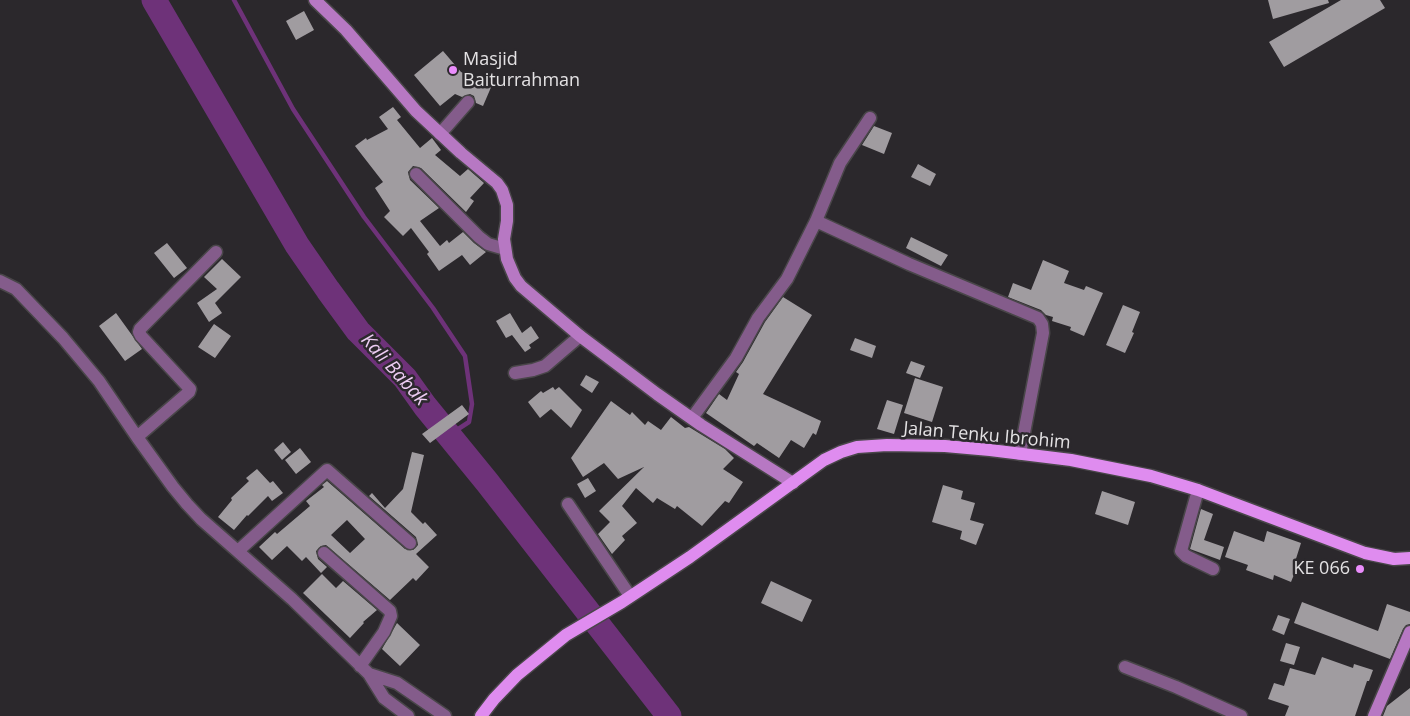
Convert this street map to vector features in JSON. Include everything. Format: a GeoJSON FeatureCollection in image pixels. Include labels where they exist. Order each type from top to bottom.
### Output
{"type":"FeatureCollection","features":[{"type":"Feature","properties":{"kind":"main road","name":"Jalan Tenku Ibrohim"},"geometry":{"type":"LineString","coordinates":[[481,716],[517,675],[566,636],[690,557],[824,460],[857,447],[874,445],[945,446],[1071,460],[1151,476],[1198,490],[1365,553],[1394,559],[1410,558]]}},
{"type":"Feature","properties":{"kind":"street"},"geometry":{"type":"LineString","coordinates":[[315,0],[346,30],[416,112],[491,177],[502,190],[508,213],[505,249],[510,269],[521,286],[580,336],[656,394],[793,483]]}},
{"type":"Feature","properties":{"kind":"street"},"geometry":{"type":"LineString","coordinates":[[440,134],[468,102]]}},
{"type":"Feature","properties":{"kind":"street"},"geometry":{"type":"LineString","coordinates":[[692,418],[736,358],[758,318],[788,279],[816,221],[840,163],[870,118]]}},
{"type":"Feature","properties":{"kind":"street"},"geometry":{"type":"LineString","coordinates":[[416,174],[488,244],[505,249]]}},
{"type":"Feature","properties":{"kind":"street"},"geometry":{"type":"LineString","coordinates":[[816,221],[884,253],[1038,318],[1042,324],[1043,333],[1020,454]]}},
{"type":"Feature","properties":{"kind":"street"},"geometry":{"type":"LineString","coordinates":[[137,437],[189,392],[190,389],[141,336],[140,329],[216,252]]}},
{"type":"Feature","properties":{"kind":"street"},"geometry":{"type":"LineString","coordinates":[[0,281],[16,289],[63,338],[99,381],[173,487],[201,519],[292,599],[365,670],[384,698],[408,716]]}},
{"type":"Feature","properties":{"kind":"street"},"geometry":{"type":"LineString","coordinates":[[516,373],[545,366],[580,336]]}},
{"type":"Feature","properties":{"kind":"street"},"geometry":{"type":"LineString","coordinates":[[238,551],[327,470],[410,543]]}},
{"type":"Feature","properties":{"kind":"street"},"geometry":{"type":"LineString","coordinates":[[1198,490],[1181,551],[1186,556],[1213,569]]}},
{"type":"Feature","properties":{"kind":"street"},"geometry":{"type":"LineString","coordinates":[[568,504],[626,599]]}},
{"type":"Feature","properties":{"kind":"street"},"geometry":{"type":"LineString","coordinates":[[324,553],[390,611],[389,623],[365,670]]}},
{"type":"Feature","properties":{"kind":"street"},"geometry":{"type":"LineString","coordinates":[[1374,716],[1410,632]]}},
{"type":"Feature","properties":{"kind":"street"},"geometry":{"type":"LineString","coordinates":[[1125,667],[1241,716]]}},
{"type":"Feature","properties":{"kind":"street"},"geometry":{"type":"LineString","coordinates":[[365,670],[397,683],[445,716]]}},
{"type":"Feature","properties":{"kind":"building"},"geometry":{"type":"Polygon","coordinates":[[[1268,0],[1328,0],[1329,3],[1273,19],[1268,0]]]}},
{"type":"Feature","properties":{"kind":"building"},"geometry":{"type":"Polygon","coordinates":[[[1341,0],[1380,0],[1385,8],[1284,67],[1269,42],[1341,0]]]}},
{"type":"Feature","properties":{"kind":"building"},"geometry":{"type":"Polygon","coordinates":[[[304,11],[314,30],[296,40],[286,21],[304,11]]]}},
{"type":"Feature","properties":{"kind":"building"},"geometry":{"type":"Polygon","coordinates":[[[443,51],[461,72],[492,85],[483,106],[476,103],[474,96],[470,94],[462,97],[455,94],[440,106],[414,75],[443,51]]]}},
{"type":"Feature","properties":{"kind":"building"},"geometry":{"type":"Polygon","coordinates":[[[393,107],[401,117],[397,120],[420,148],[432,138],[441,150],[435,155],[460,176],[468,169],[484,183],[470,198],[474,201],[466,212],[421,168],[413,166],[408,172],[410,180],[439,208],[420,221],[440,246],[447,240],[449,243],[463,232],[486,252],[470,265],[462,255],[439,271],[427,254],[429,252],[411,228],[403,236],[384,217],[390,211],[375,188],[383,182],[355,146],[366,138],[367,140],[388,129],[379,117],[393,107]]]}},
{"type":"Feature","properties":{"kind":"building"},"geometry":{"type":"Polygon","coordinates":[[[874,126],[892,133],[884,154],[862,145],[874,126]]]}},
{"type":"Feature","properties":{"kind":"building"},"geometry":{"type":"Polygon","coordinates":[[[918,164],[936,174],[930,186],[911,177],[918,164]]]}},
{"type":"Feature","properties":{"kind":"building"},"geometry":{"type":"Polygon","coordinates":[[[911,237],[948,255],[941,266],[906,248],[911,237]]]}},
{"type":"Feature","properties":{"kind":"building"},"geometry":{"type":"Polygon","coordinates":[[[167,243],[187,268],[174,278],[154,253],[167,243]]]}},
{"type":"Feature","properties":{"kind":"building"},"geometry":{"type":"Polygon","coordinates":[[[222,259],[241,277],[215,303],[222,313],[209,322],[197,303],[217,289],[204,277],[222,259]]]}},
{"type":"Feature","properties":{"kind":"building"},"geometry":{"type":"Polygon","coordinates":[[[1043,260],[1069,271],[1064,283],[1084,290],[1086,286],[1103,293],[1084,336],[1070,330],[1071,327],[1052,321],[1053,317],[1046,315],[1041,310],[1008,297],[1013,283],[1031,290],[1043,260]]]}},
{"type":"Feature","properties":{"kind":"building"},"geometry":{"type":"Polygon","coordinates":[[[783,297],[812,315],[763,394],[821,421],[816,435],[813,433],[804,448],[791,440],[779,458],[757,443],[754,446],[706,413],[719,394],[727,400],[739,374],[736,372],[765,322],[783,297]]]}},
{"type":"Feature","properties":{"kind":"building"},"geometry":{"type":"Polygon","coordinates":[[[1123,305],[1140,312],[1132,332],[1134,333],[1125,353],[1106,345],[1123,305]]]}},
{"type":"Feature","properties":{"kind":"building"},"geometry":{"type":"Polygon","coordinates":[[[116,313],[142,349],[125,361],[99,326],[116,313]]]}},
{"type":"Feature","properties":{"kind":"building"},"geometry":{"type":"Polygon","coordinates":[[[510,313],[522,333],[531,326],[539,338],[529,345],[531,348],[525,352],[512,335],[506,338],[496,321],[510,313]]]}},
{"type":"Feature","properties":{"kind":"building"},"geometry":{"type":"Polygon","coordinates":[[[214,324],[231,336],[215,358],[198,347],[214,324]]]}},
{"type":"Feature","properties":{"kind":"building"},"geometry":{"type":"Polygon","coordinates":[[[855,338],[876,346],[872,358],[850,350],[855,338]]]}},
{"type":"Feature","properties":{"kind":"building"},"geometry":{"type":"Polygon","coordinates":[[[911,361],[925,366],[920,378],[906,373],[911,361]]]}},
{"type":"Feature","properties":{"kind":"building"},"geometry":{"type":"Polygon","coordinates":[[[586,375],[599,382],[592,393],[580,385],[586,375]]]}},
{"type":"Feature","properties":{"kind":"building"},"geometry":{"type":"Polygon","coordinates":[[[915,378],[943,387],[932,422],[904,413],[915,378]]]}},
{"type":"Feature","properties":{"kind":"building"},"geometry":{"type":"Polygon","coordinates":[[[553,387],[555,390],[559,387],[582,410],[571,428],[551,409],[540,418],[528,402],[541,391],[543,393],[553,387]]]}},
{"type":"Feature","properties":{"kind":"building"},"geometry":{"type":"Polygon","coordinates":[[[887,400],[903,405],[894,434],[877,429],[887,400]]]}},
{"type":"Feature","properties":{"kind":"building"},"geometry":{"type":"Polygon","coordinates":[[[611,401],[630,415],[632,412],[645,425],[648,421],[661,430],[671,417],[685,428],[689,427],[725,449],[734,458],[723,469],[743,482],[729,503],[725,501],[702,526],[677,506],[675,509],[657,498],[653,503],[636,488],[622,506],[637,523],[622,536],[625,540],[612,554],[598,534],[610,522],[599,511],[644,467],[618,479],[604,463],[583,477],[571,458],[611,401]]]}},
{"type":"Feature","properties":{"kind":"building"},"geometry":{"type":"Polygon","coordinates":[[[462,405],[469,414],[430,443],[422,434],[462,405]]]}},
{"type":"Feature","properties":{"kind":"building"},"geometry":{"type":"Polygon","coordinates":[[[283,442],[291,452],[282,460],[274,450],[283,442]]]}},
{"type":"Feature","properties":{"kind":"building"},"geometry":{"type":"Polygon","coordinates":[[[300,448],[311,462],[296,474],[285,460],[300,448]]]}},
{"type":"Feature","properties":{"kind":"building"},"geometry":{"type":"Polygon","coordinates":[[[412,452],[424,455],[411,512],[423,524],[425,522],[437,535],[416,554],[429,567],[416,581],[413,578],[390,600],[326,545],[321,546],[316,551],[318,559],[327,567],[321,573],[306,557],[302,561],[287,546],[272,560],[259,547],[275,532],[277,534],[310,506],[306,501],[324,487],[322,485],[327,481],[405,549],[413,550],[418,545],[416,537],[369,496],[372,493],[385,508],[403,489],[412,452]],[[347,520],[331,535],[350,553],[365,539],[347,520]]]}},
{"type":"Feature","properties":{"kind":"building"},"geometry":{"type":"Polygon","coordinates":[[[257,469],[270,483],[273,481],[283,493],[272,501],[268,496],[234,530],[218,517],[232,500],[231,498],[249,481],[246,478],[257,469]]]}},
{"type":"Feature","properties":{"kind":"building"},"geometry":{"type":"Polygon","coordinates":[[[588,478],[596,491],[585,498],[577,484],[588,478]]]}},
{"type":"Feature","properties":{"kind":"building"},"geometry":{"type":"Polygon","coordinates":[[[943,485],[963,491],[961,499],[975,503],[970,520],[984,524],[976,545],[960,539],[962,531],[932,522],[943,485]]]}},
{"type":"Feature","properties":{"kind":"building"},"geometry":{"type":"Polygon","coordinates":[[[1102,491],[1135,502],[1128,525],[1095,514],[1102,491]]]}},
{"type":"Feature","properties":{"kind":"building"},"geometry":{"type":"Polygon","coordinates":[[[1201,509],[1213,514],[1204,540],[1224,547],[1220,560],[1190,549],[1201,509]]]}},
{"type":"Feature","properties":{"kind":"building"},"geometry":{"type":"Polygon","coordinates":[[[1234,531],[1264,542],[1267,531],[1301,543],[1294,565],[1297,567],[1291,582],[1274,575],[1273,580],[1246,570],[1248,565],[1225,557],[1234,531]]]}},
{"type":"Feature","properties":{"kind":"building"},"geometry":{"type":"Polygon","coordinates":[[[322,574],[336,588],[343,581],[377,610],[363,622],[350,638],[303,593],[322,574]]]}},
{"type":"Feature","properties":{"kind":"building"},"geometry":{"type":"Polygon","coordinates":[[[771,581],[812,600],[802,622],[761,603],[771,581]]]}},
{"type":"Feature","properties":{"kind":"building"},"geometry":{"type":"Polygon","coordinates":[[[1302,602],[1378,631],[1387,604],[1410,612],[1410,624],[1406,625],[1403,629],[1390,659],[1294,623],[1302,602]]]}},
{"type":"Feature","properties":{"kind":"building"},"geometry":{"type":"Polygon","coordinates":[[[1278,615],[1290,619],[1284,635],[1272,630],[1278,615]]]}},
{"type":"Feature","properties":{"kind":"building"},"geometry":{"type":"Polygon","coordinates":[[[397,623],[420,645],[400,666],[382,649],[397,623]]]}},
{"type":"Feature","properties":{"kind":"building"},"geometry":{"type":"Polygon","coordinates":[[[1286,643],[1300,647],[1294,665],[1280,661],[1286,643]]]}},
{"type":"Feature","properties":{"kind":"building"},"geometry":{"type":"Polygon","coordinates":[[[1322,657],[1353,668],[1354,664],[1373,670],[1369,681],[1367,681],[1355,716],[1285,716],[1289,706],[1268,699],[1274,683],[1284,686],[1290,668],[1315,675],[1322,657]]]}},
{"type":"Feature","properties":{"kind":"building"},"geometry":{"type":"Polygon","coordinates":[[[1410,688],[1410,716],[1383,716],[1387,706],[1410,688]]]}},
{"type":"Feature","properties":{"kind":"waterway","name":"Kali Babak"},"geometry":{"type":"LineString","coordinates":[[154,0],[297,245],[328,290],[358,331],[405,378],[669,716]]}},
{"type":"Feature","properties":{"kind":"waterway"},"geometry":{"type":"LineString","coordinates":[[234,0],[293,109],[364,217],[433,308],[465,356],[472,404],[469,422],[449,435]]}},
{"type":"Feature","properties":{"kind":"place","name":"Masjid Baiturrahman"},"geometry":{"type":"Point","coordinates":[453,70]}},
{"type":"Feature","properties":{"kind":"place","name":"KE 066"},"geometry":{"type":"Point","coordinates":[1360,569]}}]}
